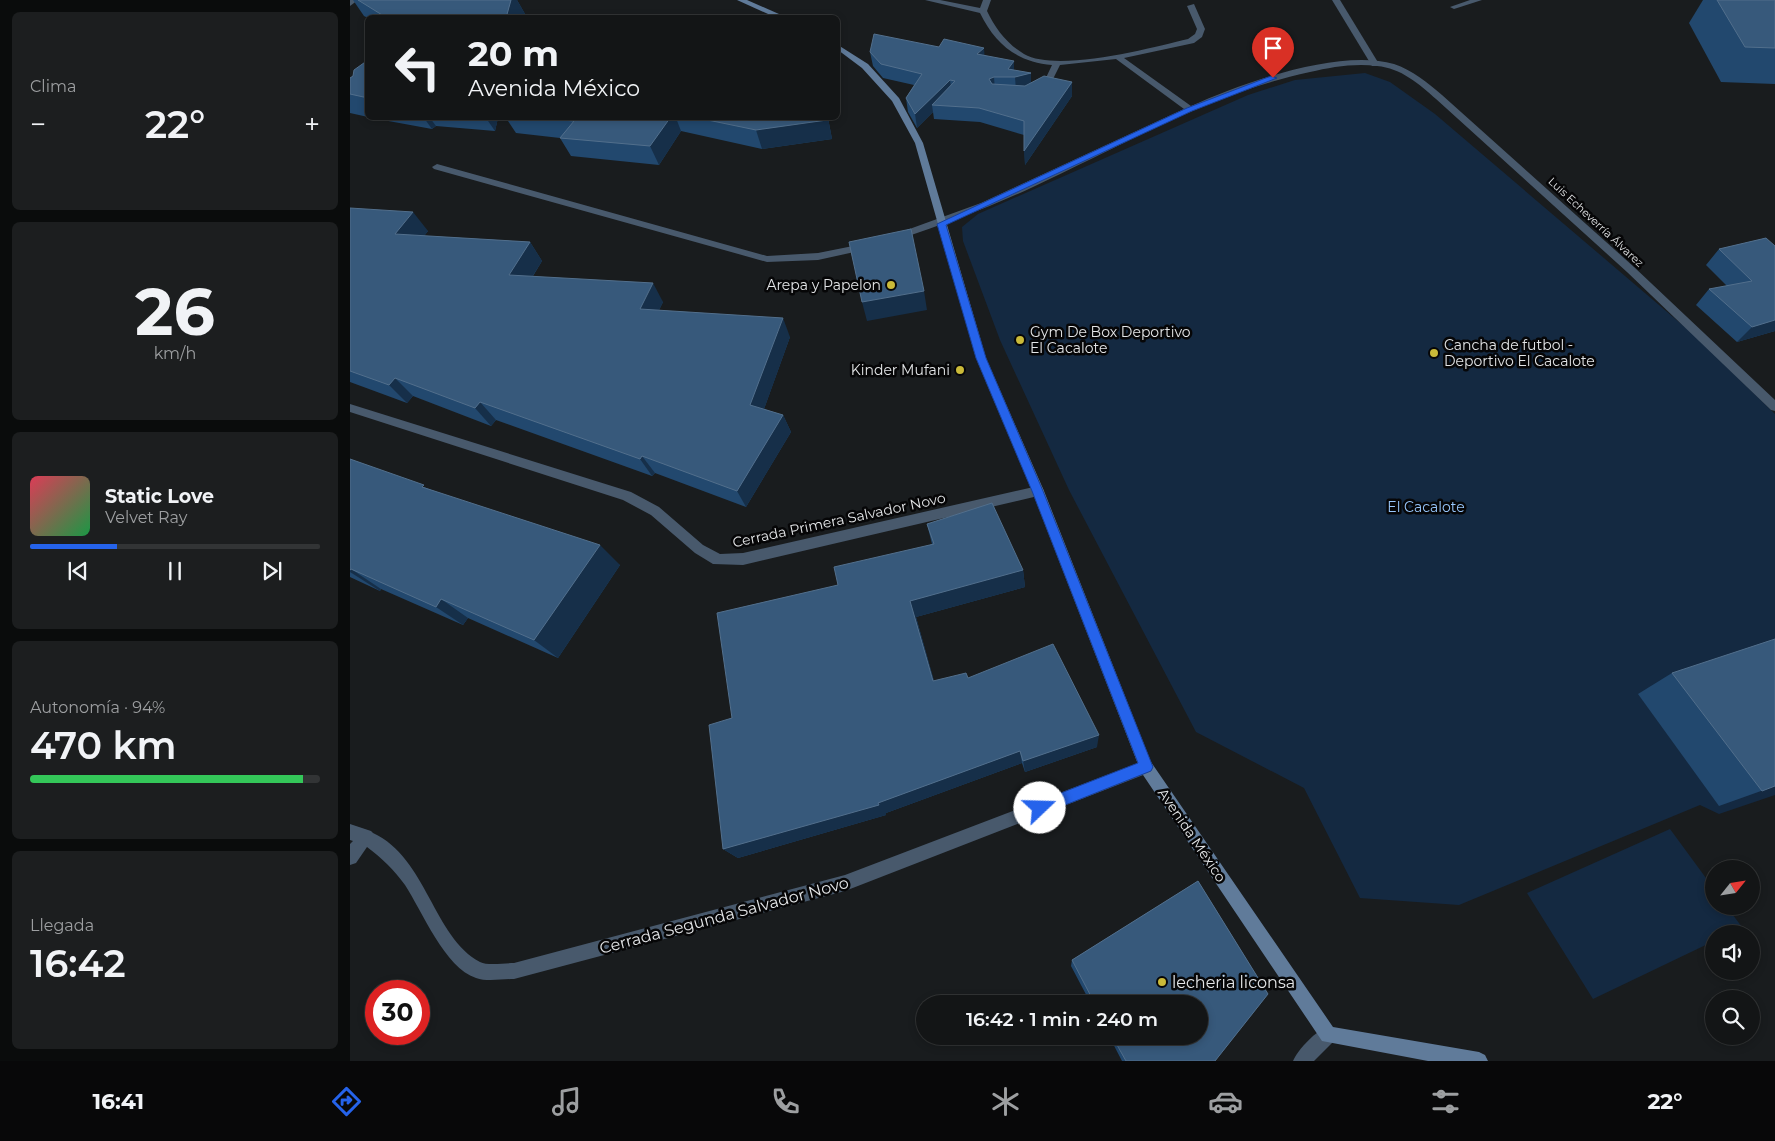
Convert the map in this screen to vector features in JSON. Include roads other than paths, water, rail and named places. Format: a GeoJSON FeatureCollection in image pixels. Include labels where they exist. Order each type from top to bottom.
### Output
{"type":"FeatureCollection","features":[{"type":"Feature","properties":{"kind":"main road"},"geometry":{"type":"LineString","coordinates":[[741,0],[778,15]]}},
{"type":"Feature","properties":{"kind":"main road","name":"Avenida México"},"geometry":{"type":"LineString","coordinates":[[840,48],[865,66],[896,100],[918,143],[981,358],[1038,491],[1146,767],[1328,1035]]}},
{"type":"Feature","properties":{"kind":"main road"},"geometry":{"type":"LineString","coordinates":[[1328,1035],[1479,1061]]}},
{"type":"Feature","properties":{"kind":"street"},"geometry":{"type":"LineString","coordinates":[[350,4],[354,0]]}},
{"type":"Feature","properties":{"kind":"street"},"geometry":{"type":"LineString","coordinates":[[929,0],[983,11]]}},
{"type":"Feature","properties":{"kind":"street"},"geometry":{"type":"LineString","coordinates":[[987,0],[983,11],[990,26],[1023,57],[1057,63],[1116,56],[1191,41],[1199,35],[1201,29],[1191,6]]}},
{"type":"Feature","properties":{"kind":"street"},"geometry":{"type":"LineString","coordinates":[[437,167],[767,259],[797,261],[825,257],[941,224],[1190,110],[1273,78],[1331,66],[1374,64],[1336,0]]}},
{"type":"Feature","properties":{"kind":"street"},"geometry":{"type":"LineString","coordinates":[[1454,7],[1478,0]]}},
{"type":"Feature","properties":{"kind":"street"},"geometry":{"type":"LineString","coordinates":[[1116,56],[1190,110]]}},
{"type":"Feature","properties":{"kind":"street"},"geometry":{"type":"LineString","coordinates":[[1029,96],[1047,83],[1057,63]]}},
{"type":"Feature","properties":{"kind":"street","name":"Luis Echeverría Álvarez"},"geometry":{"type":"LineString","coordinates":[[1374,64],[1392,66],[1421,83],[1544,191],[1775,407]]}},
{"type":"Feature","properties":{"kind":"street","name":"Cerrada Primera Salvador Novo"},"geometry":{"type":"LineString","coordinates":[[350,408],[627,496],[655,511],[699,549],[718,560],[743,559],[1038,491]]}},
{"type":"Feature","properties":{"kind":"street","name":"Cerrada Segunda Salvador Novo"},"geometry":{"type":"LineString","coordinates":[[350,832],[366,836],[403,866],[452,948],[478,971],[514,972],[845,883],[1146,767]]}},
{"type":"Feature","properties":{"kind":"street"},"geometry":{"type":"LineString","coordinates":[[350,857],[366,836]]}},
{"type":"Feature","properties":{"kind":"street"},"geometry":{"type":"LineString","coordinates":[[1302,1061],[1328,1035]]}},
{"type":"Feature","properties":{"kind":"place","name":"Arepa y Papelon"},"geometry":{"type":"Point","coordinates":[891,285]}},
{"type":"Feature","properties":{"kind":"place","name":"Gym De Box Deportivo El Cacalote"},"geometry":{"type":"Point","coordinates":[1020,340]}},
{"type":"Feature","properties":{"kind":"place","name":"Cancha de futbol - Deportivo El Cacalote"},"geometry":{"type":"Point","coordinates":[1434,353]}},
{"type":"Feature","properties":{"kind":"place","name":"Kinder Mufani"},"geometry":{"type":"Point","coordinates":[960,370]}},
{"type":"Feature","properties":{"kind":"place","name":"lecheria liconsa"},"geometry":{"type":"Point","coordinates":[1162,982]}},
{"type":"Feature","properties":{"kind":"park label","name":"El Cacalote"},"geometry":{"type":"Point","coordinates":[1426,507]}}]}
